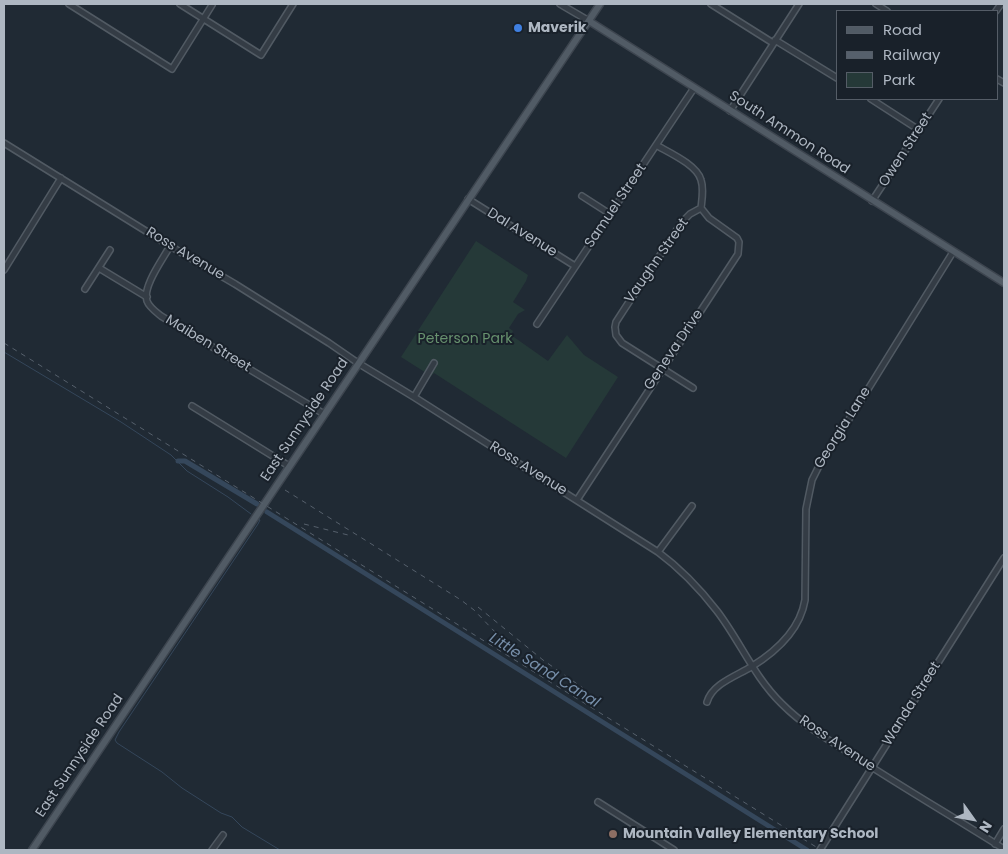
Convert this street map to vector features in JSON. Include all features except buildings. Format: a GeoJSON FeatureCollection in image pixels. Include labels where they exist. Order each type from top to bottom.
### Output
{"type":"FeatureCollection","features":[{"type":"Feature","properties":{"kind":"main road","name":"East Sunnyside Road"},"geometry":{"type":"LineString","coordinates":[[32,850],[600,4]]}},
{"type":"Feature","properties":{"kind":"main road","name":"South Ammon Road"},"geometry":{"type":"LineString","coordinates":[[589,21],[1004,283]]}},
{"type":"Feature","properties":{"kind":"street"},"geometry":{"type":"LineString","coordinates":[[69,4],[172,69],[212,5]]}},
{"type":"Feature","properties":{"kind":"street"},"geometry":{"type":"LineString","coordinates":[[180,4],[261,55],[293,4]]}},
{"type":"Feature","properties":{"kind":"street","name":"South Ammon Road"},"geometry":{"type":"LineString","coordinates":[[560,4],[589,21]]}},
{"type":"Feature","properties":{"kind":"street"},"geometry":{"type":"LineString","coordinates":[[711,4],[836,77]]}},
{"type":"Feature","properties":{"kind":"street"},"geometry":{"type":"LineString","coordinates":[[730,110],[799,4]]}},
{"type":"Feature","properties":{"kind":"street","name":"Samuel Street"},"geometry":{"type":"LineString","coordinates":[[537,324],[694,88]]}},
{"type":"Feature","properties":{"kind":"street"},"geometry":{"type":"LineString","coordinates":[[873,100],[919,130]]}},
{"type":"Feature","properties":{"kind":"street","name":"Owen Street"},"geometry":{"type":"LineString","coordinates":[[872,201],[938,100]]}},
{"type":"Feature","properties":{"kind":"street","name":"Ross Avenue"},"geometry":{"type":"LineString","coordinates":[[4,143],[235,284],[329,343],[358,364],[414,397],[658,552],[678,567],[718,612],[767,687],[798,718],[812,730],[1004,849]]}},
{"type":"Feature","properties":{"kind":"street","name":"Vaughn Street"},"geometry":{"type":"LineString","coordinates":[[656,145],[695,169],[701,180],[703,191],[701,208],[690,214],[682,222],[616,322],[616,335],[622,343],[662,368]]}},
{"type":"Feature","properties":{"kind":"street"},"geometry":{"type":"LineString","coordinates":[[4,270],[60,178]]}},
{"type":"Feature","properties":{"kind":"street"},"geometry":{"type":"LineString","coordinates":[[582,196],[610,214]]}},
{"type":"Feature","properties":{"kind":"street","name":"Dal Avenue"},"geometry":{"type":"LineString","coordinates":[[468,199],[575,266]]}},
{"type":"Feature","properties":{"kind":"street","name":"Geneva Drive"},"geometry":{"type":"LineString","coordinates":[[577,500],[738,254],[739,242],[737,238],[709,218],[701,208]]}},
{"type":"Feature","properties":{"kind":"street"},"geometry":{"type":"LineString","coordinates":[[98,268],[146,297],[148,286],[170,246]]}},
{"type":"Feature","properties":{"kind":"street"},"geometry":{"type":"LineString","coordinates":[[85,289],[110,250]]}},
{"type":"Feature","properties":{"kind":"street","name":"Georgia Lane"},"geometry":{"type":"LineString","coordinates":[[707,702],[709,694],[716,688],[752,666],[791,634],[803,612],[806,509],[813,476],[953,252]]}},
{"type":"Feature","properties":{"kind":"street","name":"Maiben Street"},"geometry":{"type":"LineString","coordinates":[[146,297],[150,305],[161,316],[324,414]]}},
{"type":"Feature","properties":{"kind":"street"},"geometry":{"type":"LineString","coordinates":[[414,397],[434,363]]}},
{"type":"Feature","properties":{"kind":"street"},"geometry":{"type":"LineString","coordinates":[[662,368],[693,388]]}},
{"type":"Feature","properties":{"kind":"street"},"geometry":{"type":"LineString","coordinates":[[192,406],[289,466]]}},
{"type":"Feature","properties":{"kind":"street"},"geometry":{"type":"LineString","coordinates":[[658,552],[692,506]]}},
{"type":"Feature","properties":{"kind":"street","name":"Wanda Street"},"geometry":{"type":"LineString","coordinates":[[820,850],[1004,558]]}},
{"type":"Feature","properties":{"kind":"street"},"geometry":{"type":"LineString","coordinates":[[598,802],[674,850]]}},
{"type":"Feature","properties":{"kind":"street"},"geometry":{"type":"LineString","coordinates":[[995,844],[1004,829]]}},
{"type":"Feature","properties":{"kind":"street"},"geometry":{"type":"LineString","coordinates":[[212,850],[223,835]]}},
{"type":"Feature","properties":{"kind":"green space","name":"Peterson Park"},"geometry":{"type":"Polygon","coordinates":[[[476,241],[528,275],[513,302],[525,310],[518,314],[509,328],[513,331],[511,335],[548,361],[567,335],[584,355],[618,377],[566,458],[434,373],[431,376],[401,357],[476,241]]]}},
{"type":"Feature","properties":{"kind":"waterway"},"geometry":{"type":"LineString","coordinates":[[4,352],[121,422],[171,455],[187,471],[251,514]]}},
{"type":"Feature","properties":{"kind":"waterway"},"geometry":{"type":"LineString","coordinates":[[178,461],[185,461],[257,504]]}},
{"type":"Feature","properties":{"kind":"waterway","name":"Little Sand Canal"},"geometry":{"type":"LineString","coordinates":[[267,512],[807,850]]}},
{"type":"Feature","properties":{"kind":"waterway"},"geometry":{"type":"LineString","coordinates":[[258,519],[260,520],[258,524],[115,740],[182,788],[221,813],[232,817],[242,827],[280,850]]}},
{"type":"Feature","properties":{"kind":"railway"},"geometry":{"type":"LineString","coordinates":[[4,343],[821,850]]}},
{"type":"Feature","properties":{"kind":"railway"},"geometry":{"type":"LineString","coordinates":[[285,490],[461,600],[474,610],[519,657]]}},
{"type":"Feature","properties":{"kind":"railway"},"geometry":{"type":"LineString","coordinates":[[304,524],[352,536]]}},
{"type":"Feature","properties":{"kind":"railway"},"geometry":{"type":"LineString","coordinates":[[478,607],[543,660],[583,688]]}},
{"type":"Feature","properties":{"kind":"place","name":"Maverik"},"geometry":{"type":"Point","coordinates":[518,28]}},
{"type":"Feature","properties":{"kind":"place","name":"Mountain Valley Elementary School"},"geometry":{"type":"Point","coordinates":[613,834]}}]}
